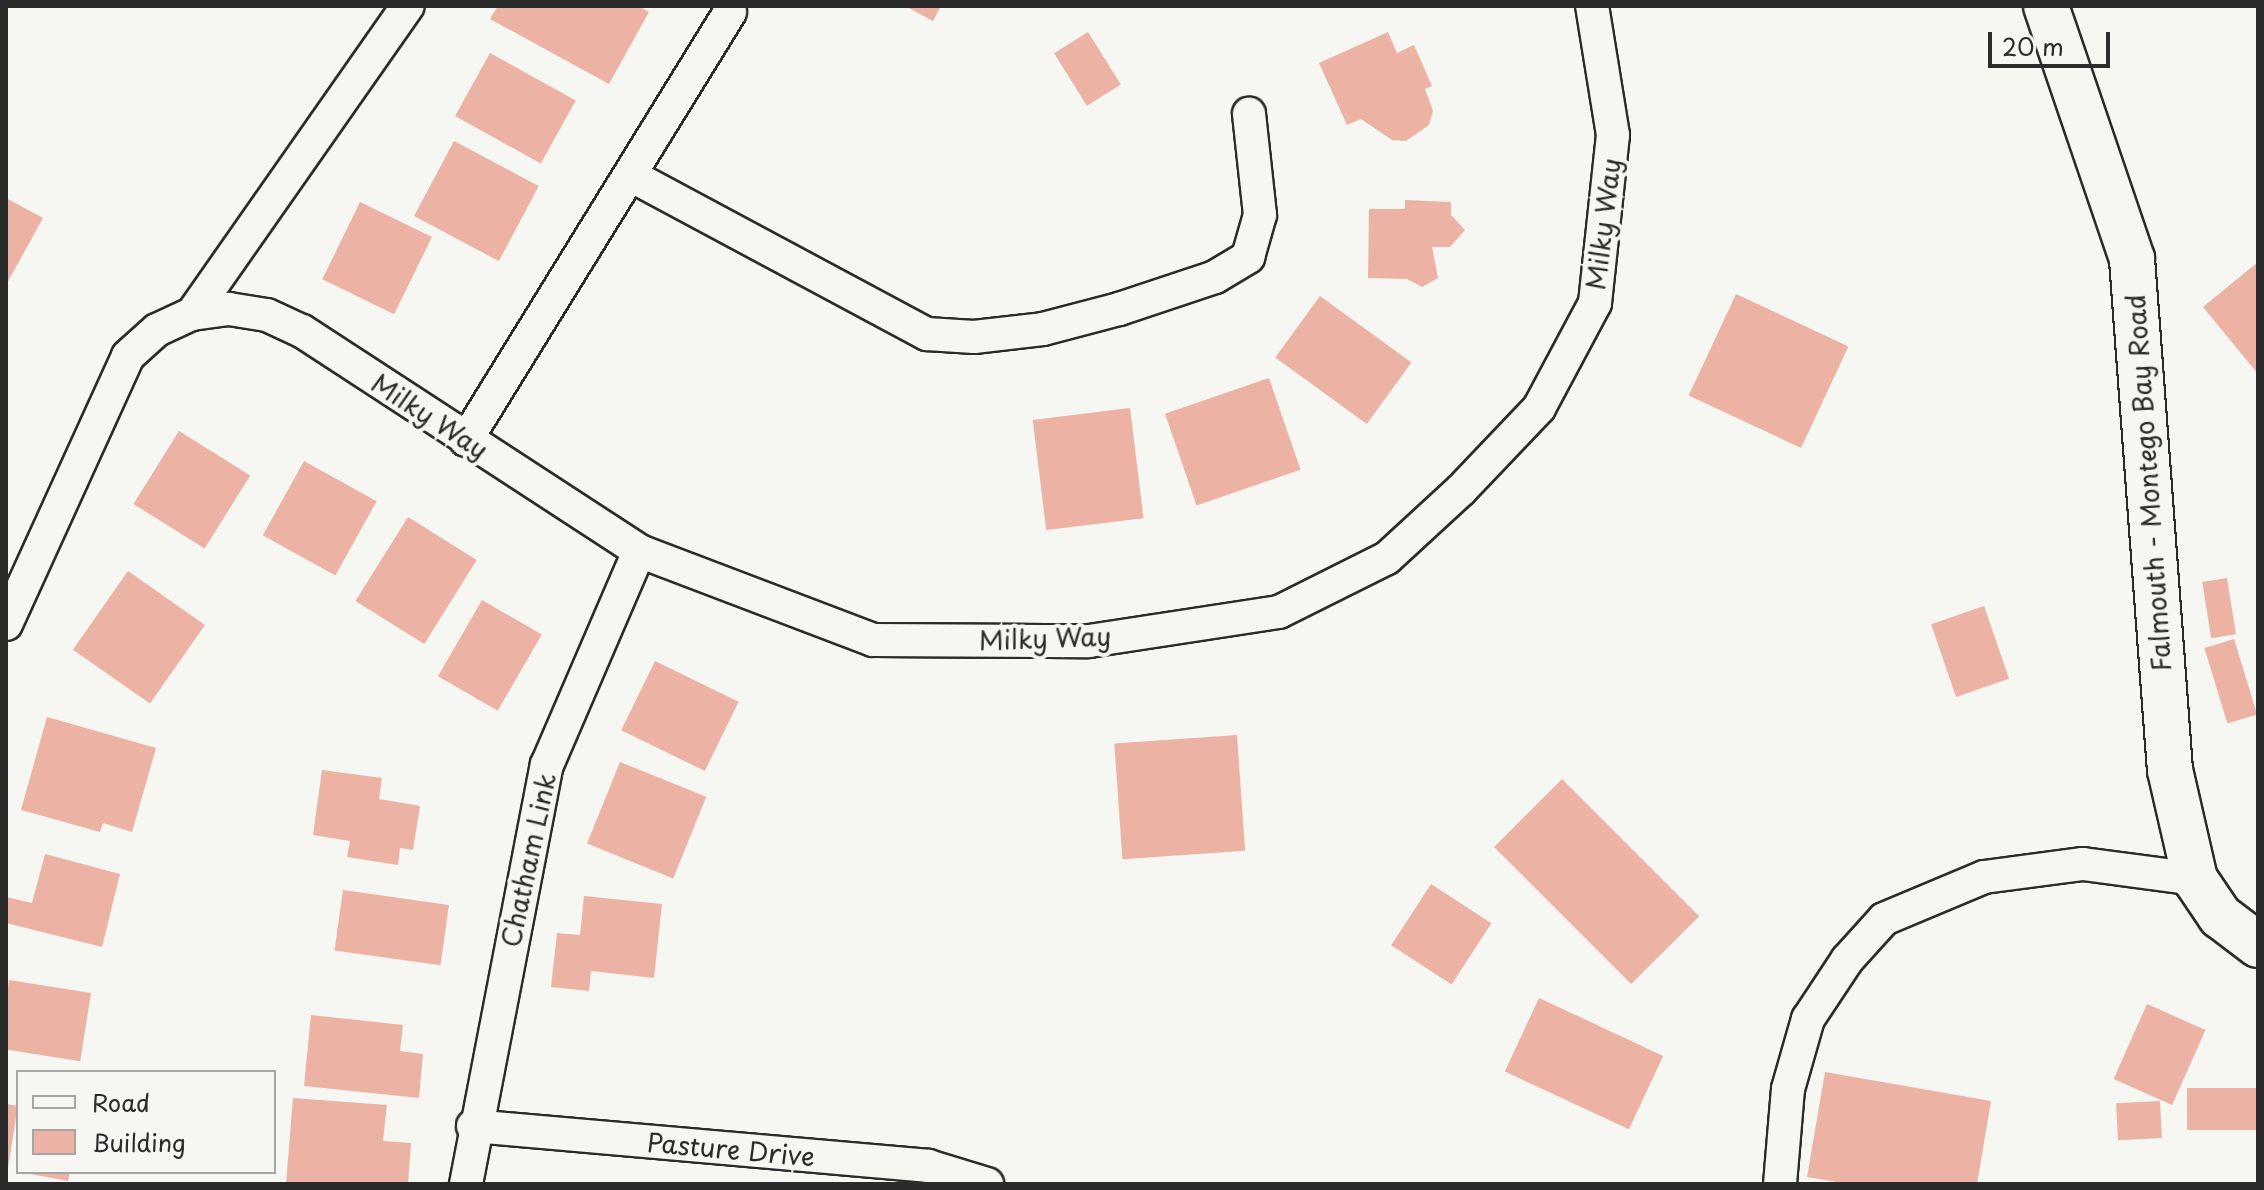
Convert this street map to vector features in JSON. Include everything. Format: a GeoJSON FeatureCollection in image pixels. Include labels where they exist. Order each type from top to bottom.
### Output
{"type":"FeatureCollection","features":[{"type":"Feature","properties":{"kind":"main road","name":"Falmouth - Montego Bay Road"},"geometry":{"type":"LineString","coordinates":[[2046,6],[2132,259],[2170,770],[2195,879],[2220,916],[2258,945]]}},
{"type":"Feature","properties":{"kind":"street","name":"Milky Way"},"geometry":{"type":"LineString","coordinates":[[192,314],[408,6]]}},
{"type":"Feature","properties":{"kind":"street","name":"Milky Way"},"geometry":{"type":"LineString","coordinates":[[6,624],[108,388],[128,356],[157,330],[192,314],[229,309],[267,315],[639,551],[873,640],[1089,641],[1279,612],[1387,558],[1539,408],[1595,303],[1613,135],[1592,6]]}},
{"type":"Feature","properties":{"kind":"street"},"geometry":{"type":"LineString","coordinates":[[466,440],[730,12]]}},
{"type":"Feature","properties":{"kind":"street"},"geometry":{"type":"LineString","coordinates":[[630,175],[927,334],[974,337],[1043,329],[1119,309],[1215,277],[1248,257],[1260,215],[1249,114]]}},
{"type":"Feature","properties":{"kind":"street","name":"Chatham Link"},"geometry":{"type":"LineString","coordinates":[[466,1184],[473,1126],[547,765],[639,551]]}},
{"type":"Feature","properties":{"kind":"street"},"geometry":{"type":"LineString","coordinates":[[1780,1184],[1788,1089],[1808,1019],[1847,960],[1884,919],[1984,877],[2083,864],[2195,879]]}},
{"type":"Feature","properties":{"kind":"street","name":"Pasture Drive"},"geometry":{"type":"LineString","coordinates":[[473,1126],[928,1166],[987,1184]]}},
{"type":"Feature","properties":{"kind":"building"},"geometry":{"type":"Polygon","coordinates":[[[498,6],[638,6],[649,12],[609,84],[490,19],[498,6]]]}},
{"type":"Feature","properties":{"kind":"building"},"geometry":{"type":"Polygon","coordinates":[[[905,6],[941,6],[933,21],[905,6]]]}},
{"type":"Feature","properties":{"kind":"building"},"geometry":{"type":"Polygon","coordinates":[[[1088,32],[1121,85],[1087,106],[1054,53],[1088,32]]]}},
{"type":"Feature","properties":{"kind":"building"},"geometry":{"type":"Polygon","coordinates":[[[1388,32],[1397,53],[1414,45],[1432,86],[1425,89],[1433,111],[1429,125],[1406,141],[1392,140],[1361,119],[1347,125],[1319,63],[1388,32]]]}},
{"type":"Feature","properties":{"kind":"building"},"geometry":{"type":"Polygon","coordinates":[[[490,53],[576,101],[541,163],[455,116],[490,53]]]}},
{"type":"Feature","properties":{"kind":"building"},"geometry":{"type":"Polygon","coordinates":[[[454,141],[539,186],[499,261],[414,216],[454,141]]]}},
{"type":"Feature","properties":{"kind":"building"},"geometry":{"type":"Polygon","coordinates":[[[6,198],[43,218],[6,285],[6,198]]]}},
{"type":"Feature","properties":{"kind":"building"},"geometry":{"type":"Polygon","coordinates":[[[1405,200],[1451,202],[1451,215],[1465,230],[1450,247],[1432,247],[1438,278],[1422,287],[1407,279],[1368,278],[1369,209],[1405,209],[1405,200]]]}},
{"type":"Feature","properties":{"kind":"building"},"geometry":{"type":"Polygon","coordinates":[[[360,202],[432,237],[394,314],[322,279],[360,202]]]}},
{"type":"Feature","properties":{"kind":"building"},"geometry":{"type":"Polygon","coordinates":[[[2258,262],[2258,374],[2203,307],[2258,262]]]}},
{"type":"Feature","properties":{"kind":"building"},"geometry":{"type":"Polygon","coordinates":[[[1736,294],[1848,346],[1801,448],[1689,396],[1736,294]]]}},
{"type":"Feature","properties":{"kind":"building"},"geometry":{"type":"Polygon","coordinates":[[[1320,296],[1411,362],[1367,424],[1275,357],[1320,296]]]}},
{"type":"Feature","properties":{"kind":"building"},"geometry":{"type":"Polygon","coordinates":[[[1269,378],[1301,470],[1197,506],[1165,414],[1269,378]]]}},
{"type":"Feature","properties":{"kind":"building"},"geometry":{"type":"Polygon","coordinates":[[[1130,408],[1144,518],[1046,530],[1033,420],[1130,408]]]}},
{"type":"Feature","properties":{"kind":"building"},"geometry":{"type":"Polygon","coordinates":[[[179,431],[250,476],[205,548],[133,504],[179,431]]]}},
{"type":"Feature","properties":{"kind":"building"},"geometry":{"type":"Polygon","coordinates":[[[304,461],[377,501],[335,576],[263,535],[304,461]]]}},
{"type":"Feature","properties":{"kind":"building"},"geometry":{"type":"Polygon","coordinates":[[[408,517],[477,560],[424,644],[356,601],[408,517]]]}},
{"type":"Feature","properties":{"kind":"building"},"geometry":{"type":"Polygon","coordinates":[[[128,571],[205,625],[150,704],[73,650],[128,571]]]}},
{"type":"Feature","properties":{"kind":"building"},"geometry":{"type":"Polygon","coordinates":[[[2227,578],[2236,634],[2211,638],[2202,582],[2227,578]]]}},
{"type":"Feature","properties":{"kind":"building"},"geometry":{"type":"Polygon","coordinates":[[[482,600],[542,634],[498,711],[438,676],[482,600]]]}},
{"type":"Feature","properties":{"kind":"building"},"geometry":{"type":"Polygon","coordinates":[[[1984,606],[2009,679],[1956,697],[1931,624],[1984,606]]]}},
{"type":"Feature","properties":{"kind":"building"},"geometry":{"type":"Polygon","coordinates":[[[2234,639],[2257,715],[2227,724],[2204,648],[2234,639]]]}},
{"type":"Feature","properties":{"kind":"building"},"geometry":{"type":"Polygon","coordinates":[[[655,661],[739,702],[705,771],[621,730],[655,661]]]}},
{"type":"Feature","properties":{"kind":"building"},"geometry":{"type":"Polygon","coordinates":[[[47,717],[156,748],[132,832],[103,823],[100,832],[21,810],[47,717]]]}},
{"type":"Feature","properties":{"kind":"building"},"geometry":{"type":"Polygon","coordinates":[[[1237,735],[1245,851],[1122,859],[1114,744],[1237,735]]]}},
{"type":"Feature","properties":{"kind":"building"},"geometry":{"type":"Polygon","coordinates":[[[620,762],[706,797],[673,878],[587,844],[620,762]]]}},
{"type":"Feature","properties":{"kind":"building"},"geometry":{"type":"Polygon","coordinates":[[[322,770],[382,778],[379,799],[420,806],[413,850],[400,848],[398,865],[347,857],[350,841],[313,835],[322,770]]]}},
{"type":"Feature","properties":{"kind":"building"},"geometry":{"type":"Polygon","coordinates":[[[1562,779],[1699,916],[1631,984],[1494,847],[1562,779]]]}},
{"type":"Feature","properties":{"kind":"building"},"geometry":{"type":"Polygon","coordinates":[[[45,854],[120,874],[102,947],[6,923],[6,897],[32,903],[45,854]]]}},
{"type":"Feature","properties":{"kind":"building"},"geometry":{"type":"Polygon","coordinates":[[[1431,884],[1491,923],[1452,984],[1391,945],[1431,884]]]}},
{"type":"Feature","properties":{"kind":"building"},"geometry":{"type":"Polygon","coordinates":[[[343,890],[449,905],[440,965],[335,950],[343,890]]]}},
{"type":"Feature","properties":{"kind":"building"},"geometry":{"type":"Polygon","coordinates":[[[584,896],[662,904],[654,978],[591,971],[589,991],[551,987],[557,933],[580,935],[584,896]]]}},
{"type":"Feature","properties":{"kind":"building"},"geometry":{"type":"Polygon","coordinates":[[[9,980],[91,993],[80,1061],[6,1049],[9,980]]]}},
{"type":"Feature","properties":{"kind":"building"},"geometry":{"type":"Polygon","coordinates":[[[1539,998],[1663,1056],[1629,1129],[1505,1071],[1539,998]]]}},
{"type":"Feature","properties":{"kind":"building"},"geometry":{"type":"Polygon","coordinates":[[[2147,1004],[2205,1030],[2172,1105],[2114,1079],[2147,1004]]]}},
{"type":"Feature","properties":{"kind":"building"},"geometry":{"type":"Polygon","coordinates":[[[311,1015],[403,1025],[400,1051],[423,1054],[419,1098],[304,1086],[311,1015]]]}},
{"type":"Feature","properties":{"kind":"building"},"geometry":{"type":"Polygon","coordinates":[[[1825,1072],[1991,1101],[1977,1184],[1849,1184],[1807,1177],[1825,1072]]]}},
{"type":"Feature","properties":{"kind":"building"},"geometry":{"type":"Polygon","coordinates":[[[2187,1088],[2258,1088],[2258,1130],[2187,1130],[2187,1088]]]}},
{"type":"Feature","properties":{"kind":"building"},"geometry":{"type":"Polygon","coordinates":[[[293,1098],[387,1105],[383,1141],[411,1143],[408,1184],[286,1184],[293,1098]]]}},
{"type":"Feature","properties":{"kind":"building"},"geometry":{"type":"Polygon","coordinates":[[[2160,1101],[2162,1138],[2118,1140],[2116,1103],[2160,1101]]]}},
{"type":"Feature","properties":{"kind":"building"},"geometry":{"type":"Polygon","coordinates":[[[6,1104],[16,1106],[6,1173],[6,1104]]]}},
{"type":"Feature","properties":{"kind":"building"},"geometry":{"type":"Polygon","coordinates":[[[31,1174],[70,1174],[68,1181],[31,1174]]]}}]}
